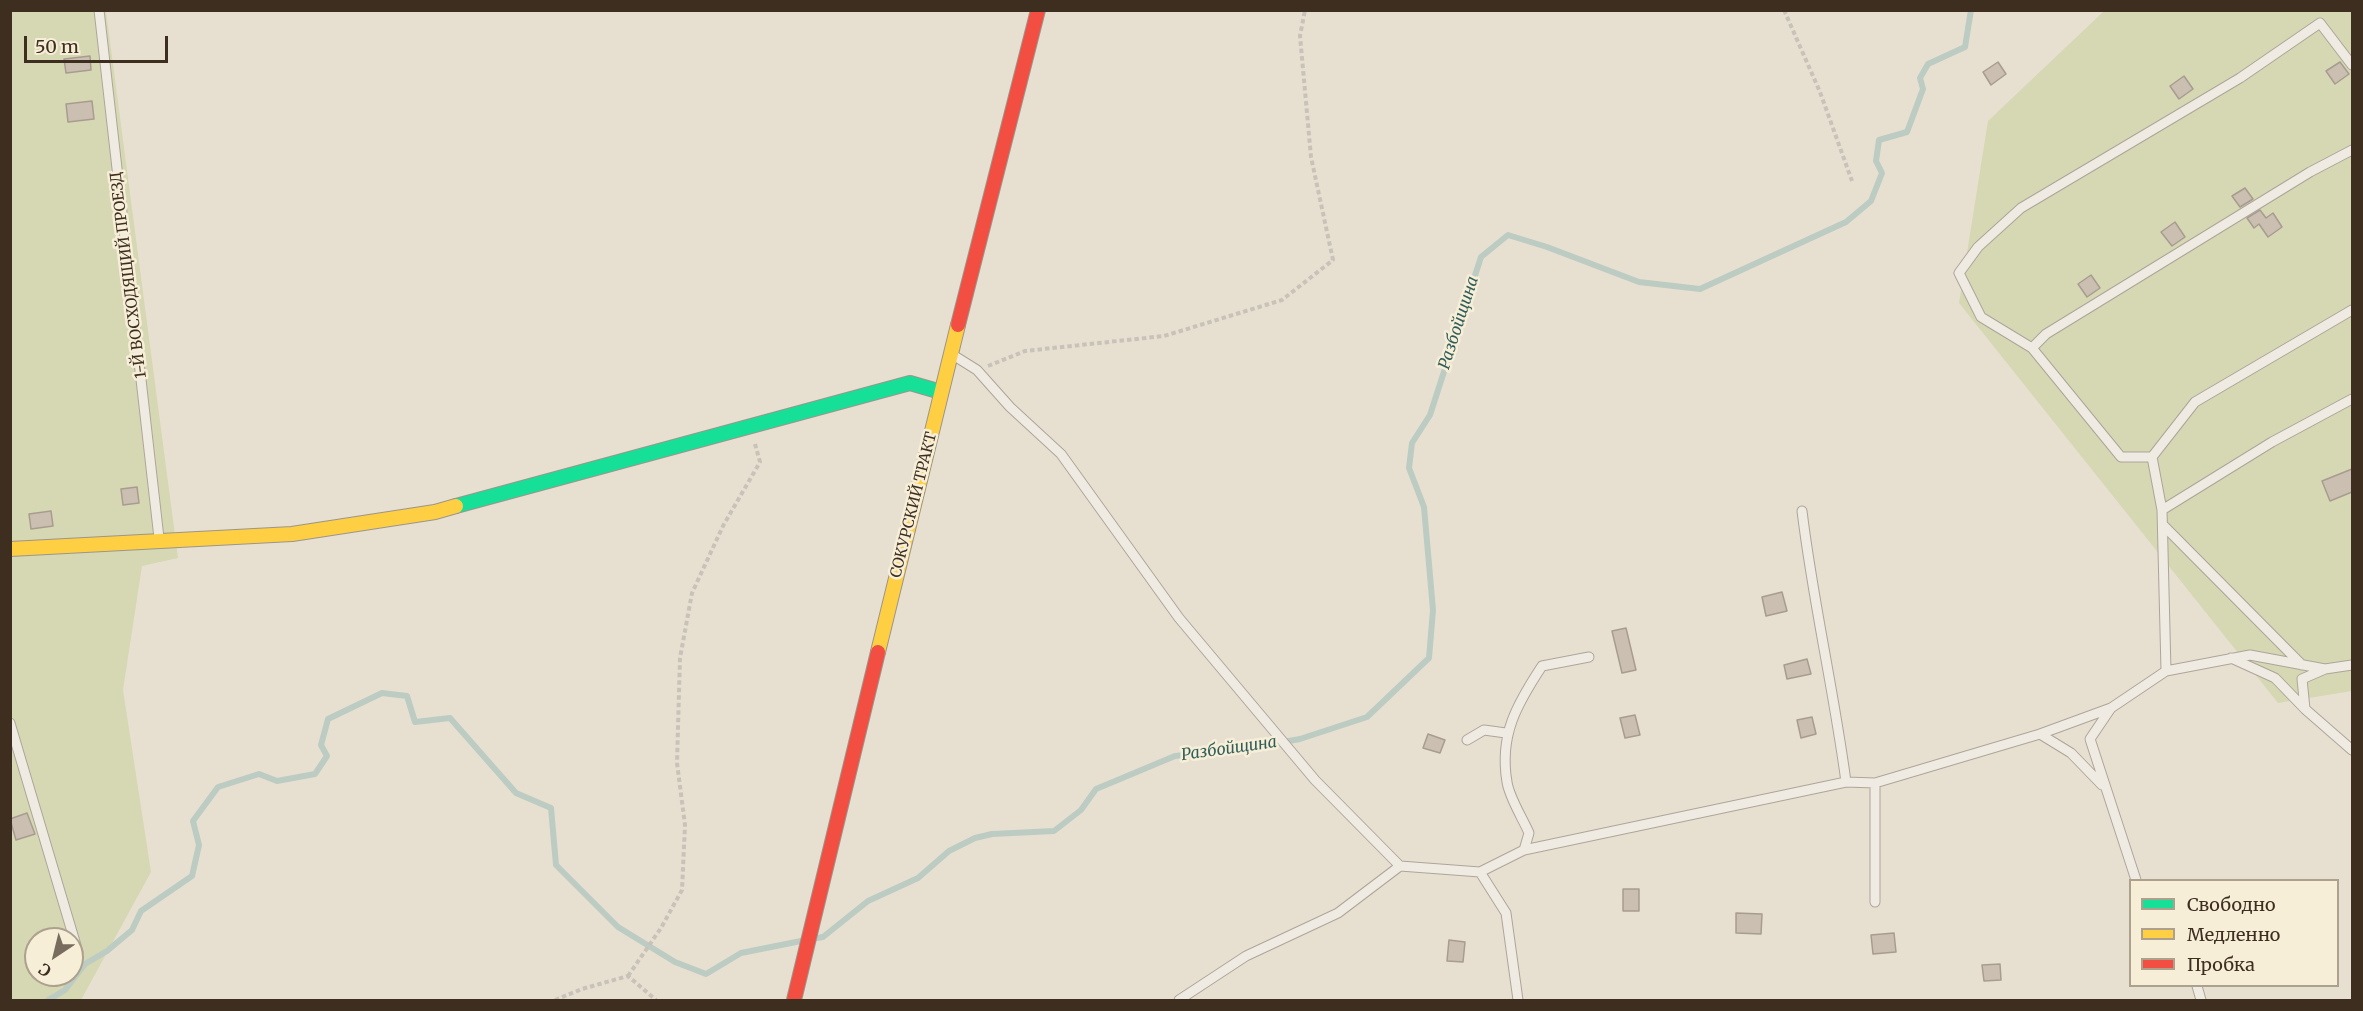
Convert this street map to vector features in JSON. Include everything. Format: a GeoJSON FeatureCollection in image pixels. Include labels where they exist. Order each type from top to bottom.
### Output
{"type":"FeatureCollection","features":[{"type":"Feature","properties":{"kind":"street","name":"СОКУРСКИЙ ТРАКТ"},"geometry":{"type":"LineString","coordinates":[[794,1000],[941,392],[1038,10]]}},
{"type":"Feature","properties":{"kind":"street"},"geometry":{"type":"LineString","coordinates":[[10,549],[292,534],[435,512],[910,383],[941,392]]}},
{"type":"Feature","properties":{"kind":"lane","name":"1-Й ВОСХОДЯЩИЙ ПРОЕЗД"},"geometry":{"type":"LineString","coordinates":[[99,10],[159,540]]}},
{"type":"Feature","properties":{"kind":"lane"},"geometry":{"type":"LineString","coordinates":[[2152,457],[2121,457],[2032,348],[1981,317],[1959,273],[1978,248],[2021,208],[2240,78],[2320,23],[2352,65]]}},
{"type":"Feature","properties":{"kind":"lane"},"geometry":{"type":"LineString","coordinates":[[2032,348],[2046,333],[2310,172],[2352,150]]}},
{"type":"Feature","properties":{"kind":"lane"},"geometry":{"type":"LineString","coordinates":[[2166,671],[2163,525],[2152,457],[2194,402],[2352,310]]}},
{"type":"Feature","properties":{"kind":"lane"},"geometry":{"type":"LineString","coordinates":[[952,354],[977,370],[1010,407],[1061,454],[1179,618],[1315,780],[1400,866],[1480,872],[1524,850],[1846,782],[1875,783],[2040,734],[2111,708],[2166,671],[2250,655],[2325,669]]}},
{"type":"Feature","properties":{"kind":"lane"},"geometry":{"type":"LineString","coordinates":[[2162,510],[2272,442],[2352,399]]}},
{"type":"Feature","properties":{"kind":"lane"},"geometry":{"type":"LineString","coordinates":[[1802,511],[1810,581],[1837,711],[1846,782]]}},
{"type":"Feature","properties":{"kind":"lane"},"geometry":{"type":"LineString","coordinates":[[2163,525],[2302,665]]}},
{"type":"Feature","properties":{"kind":"lane"},"geometry":{"type":"LineString","coordinates":[[1524,850],[1529,833],[1507,783],[1506,733],[1525,692],[1542,666],[1589,657]]}},
{"type":"Feature","properties":{"kind":"lane"},"geometry":{"type":"LineString","coordinates":[[2231,658],[2275,678],[2305,709],[2352,750]]}},
{"type":"Feature","properties":{"kind":"lane"},"geometry":{"type":"LineString","coordinates":[[2305,709],[2302,679],[2325,669],[2352,665]]}},
{"type":"Feature","properties":{"kind":"lane"},"geometry":{"type":"LineString","coordinates":[[2111,708],[2090,739],[2136,879]]}},
{"type":"Feature","properties":{"kind":"lane"},"geometry":{"type":"LineString","coordinates":[[10,723],[71,927]]}},
{"type":"Feature","properties":{"kind":"lane"},"geometry":{"type":"LineString","coordinates":[[1467,740],[1484,730],[1506,733]]}},
{"type":"Feature","properties":{"kind":"lane"},"geometry":{"type":"LineString","coordinates":[[2040,734],[2071,753],[2104,787]]}},
{"type":"Feature","properties":{"kind":"lane"},"geometry":{"type":"LineString","coordinates":[[1875,783],[1875,902]]}},
{"type":"Feature","properties":{"kind":"lane"},"geometry":{"type":"LineString","coordinates":[[1179,1000],[1246,956],[1338,913],[1400,866]]}},
{"type":"Feature","properties":{"kind":"lane"},"geometry":{"type":"LineString","coordinates":[[1480,872],[1506,913],[1518,1000]]}},
{"type":"Feature","properties":{"kind":"path"},"geometry":{"type":"LineString","coordinates":[[977,370],[1025,351],[1164,336],[1282,300],[1333,260],[1311,157],[1300,36],[1305,10]]}},
{"type":"Feature","properties":{"kind":"path"},"geometry":{"type":"LineString","coordinates":[[1784,10],[1820,92],[1852,181]]}},
{"type":"Feature","properties":{"kind":"path"},"geometry":{"type":"LineString","coordinates":[[555,1000],[582,989],[628,976],[661,928],[682,890],[685,825],[677,763],[680,658],[692,593],[723,526],[760,462],[750,425]]}},
{"type":"Feature","properties":{"kind":"path"},"geometry":{"type":"LineString","coordinates":[[628,976],[656,1000]]}},
{"type":"Feature","properties":{"kind":"green space"},"geometry":{"type":"Polygon","coordinates":[[[10,11],[106,11],[178,558],[142,566],[123,690],[151,872],[81,1000],[11,1000],[10,11]]]}},
{"type":"Feature","properties":{"kind":"green space"},"geometry":{"type":"Polygon","coordinates":[[[2104,11],[2352,11],[2352,691],[2278,703],[1959,303],[1988,121],[2104,11]]]}},
{"type":"Feature","properties":{"kind":"building"},"geometry":{"type":"Polygon","coordinates":[[[90,56],[91,70],[66,73],[64,59],[90,56]]]}},
{"type":"Feature","properties":{"kind":"building"},"geometry":{"type":"Polygon","coordinates":[[[1998,62],[2006,74],[1991,85],[1983,72],[1998,62]]]}},
{"type":"Feature","properties":{"kind":"building"},"geometry":{"type":"Polygon","coordinates":[[[2340,62],[2349,74],[2335,84],[2326,71],[2340,62]]]}},
{"type":"Feature","properties":{"kind":"building"},"geometry":{"type":"Polygon","coordinates":[[[2184,76],[2193,89],[2179,99],[2170,86],[2184,76]]]}},
{"type":"Feature","properties":{"kind":"building"},"geometry":{"type":"Polygon","coordinates":[[[92,101],[94,119],[68,122],[66,104],[92,101]]]}},
{"type":"Feature","properties":{"kind":"building"},"geometry":{"type":"Polygon","coordinates":[[[2245,188],[2253,199],[2240,207],[2232,196],[2245,188]]]}},
{"type":"Feature","properties":{"kind":"building"},"geometry":{"type":"Polygon","coordinates":[[[2260,210],[2266,218],[2273,213],[2282,227],[2268,237],[2259,224],[2254,228],[2247,218],[2260,210]]]}},
{"type":"Feature","properties":{"kind":"building"},"geometry":{"type":"Polygon","coordinates":[[[2175,222],[2185,237],[2172,246],[2161,232],[2175,222]]]}},
{"type":"Feature","properties":{"kind":"building"},"geometry":{"type":"Polygon","coordinates":[[[2091,275],[2100,288],[2087,297],[2078,284],[2091,275]]]}},
{"type":"Feature","properties":{"kind":"building"},"geometry":{"type":"Polygon","coordinates":[[[2352,469],[2352,492],[2330,501],[2322,481],[2352,469]]]}},
{"type":"Feature","properties":{"kind":"building"},"geometry":{"type":"Polygon","coordinates":[[[137,487],[139,503],[123,505],[121,489],[137,487]]]}},
{"type":"Feature","properties":{"kind":"building"},"geometry":{"type":"Polygon","coordinates":[[[51,511],[53,526],[31,529],[29,514],[51,511]]]}},
{"type":"Feature","properties":{"kind":"building"},"geometry":{"type":"Polygon","coordinates":[[[1782,592],[1787,611],[1766,616],[1762,597],[1782,592]]]}},
{"type":"Feature","properties":{"kind":"building"},"geometry":{"type":"Polygon","coordinates":[[[1626,628],[1636,670],[1622,673],[1612,631],[1626,628]]]}},
{"type":"Feature","properties":{"kind":"building"},"geometry":{"type":"Polygon","coordinates":[[[1807,659],[1811,674],[1787,679],[1784,665],[1807,659]]]}},
{"type":"Feature","properties":{"kind":"building"},"geometry":{"type":"Polygon","coordinates":[[[1635,715],[1640,735],[1625,738],[1620,718],[1635,715]]]}},
{"type":"Feature","properties":{"kind":"building"},"geometry":{"type":"Polygon","coordinates":[[[1812,717],[1816,734],[1801,738],[1797,720],[1812,717]]]}},
{"type":"Feature","properties":{"kind":"building"},"geometry":{"type":"Polygon","coordinates":[[[1428,734],[1445,740],[1440,753],[1423,748],[1428,734]]]}},
{"type":"Feature","properties":{"kind":"building"},"geometry":{"type":"Polygon","coordinates":[[[27,813],[35,834],[16,840],[10,819],[27,813]]]}},
{"type":"Feature","properties":{"kind":"building"},"geometry":{"type":"Polygon","coordinates":[[[1623,889],[1639,889],[1639,911],[1623,911],[1623,889]]]}},
{"type":"Feature","properties":{"kind":"building"},"geometry":{"type":"Polygon","coordinates":[[[1736,913],[1762,914],[1761,934],[1736,933],[1736,913]]]}},
{"type":"Feature","properties":{"kind":"building"},"geometry":{"type":"Polygon","coordinates":[[[1894,933],[1896,952],[1873,954],[1871,935],[1894,933]]]}},
{"type":"Feature","properties":{"kind":"building"},"geometry":{"type":"Polygon","coordinates":[[[1449,940],[1465,942],[1463,962],[1447,961],[1449,940]]]}},
{"type":"Feature","properties":{"kind":"building"},"geometry":{"type":"Polygon","coordinates":[[[2000,964],[2001,980],[1984,981],[1982,965],[2000,964]]]}},
{"type":"Feature","properties":{"kind":"waterway","name":"Разбойщина"},"geometry":{"type":"LineString","coordinates":[[817,938],[823,937],[868,901],[918,878],[949,851],[975,838],[992,834],[1054,831],[1081,810],[1096,789],[1175,756],[1237,750],[1300,739],[1367,717],[1429,658],[1433,610],[1424,507],[1409,468],[1412,443],[1430,415],[1481,257],[1508,235],[1547,247],[1639,282],[1700,289],[1846,222],[1871,201],[1882,173],[1876,161],[1879,140],[1907,132],[1923,89],[1920,78],[1928,64],[1965,47],[1971,10]]}},
{"type":"Feature","properties":{"kind":"waterway","name":"Разбойщина"},"geometry":{"type":"LineString","coordinates":[[48,1000],[65,990],[85,964],[107,951],[132,930],[141,911],[192,876],[199,845],[193,821],[218,787],[259,774],[277,781],[315,774],[327,756],[321,745],[328,719],[382,693],[407,696],[415,722],[450,718],[516,793],[551,808],[556,865],[618,927],[675,962],[706,974],[741,953],[801,941]]}},
{"type":"Feature","properties":{"kind":"traffic: fast"},"geometry":{"type":"LineString","coordinates":[[456,506],[910,383],[941,392]]}},
{"type":"Feature","properties":{"kind":"traffic: slow"},"geometry":{"type":"LineString","coordinates":[[878,652],[958,325]]}},
{"type":"Feature","properties":{"kind":"traffic: slow"},"geometry":{"type":"LineString","coordinates":[[10,549],[292,534],[435,512],[456,506]]}},
{"type":"Feature","properties":{"kind":"traffic: jam"},"geometry":{"type":"LineString","coordinates":[[958,325],[1038,10]]}},
{"type":"Feature","properties":{"kind":"traffic: jam"},"geometry":{"type":"LineString","coordinates":[[794,1000],[878,652]]}}]}
